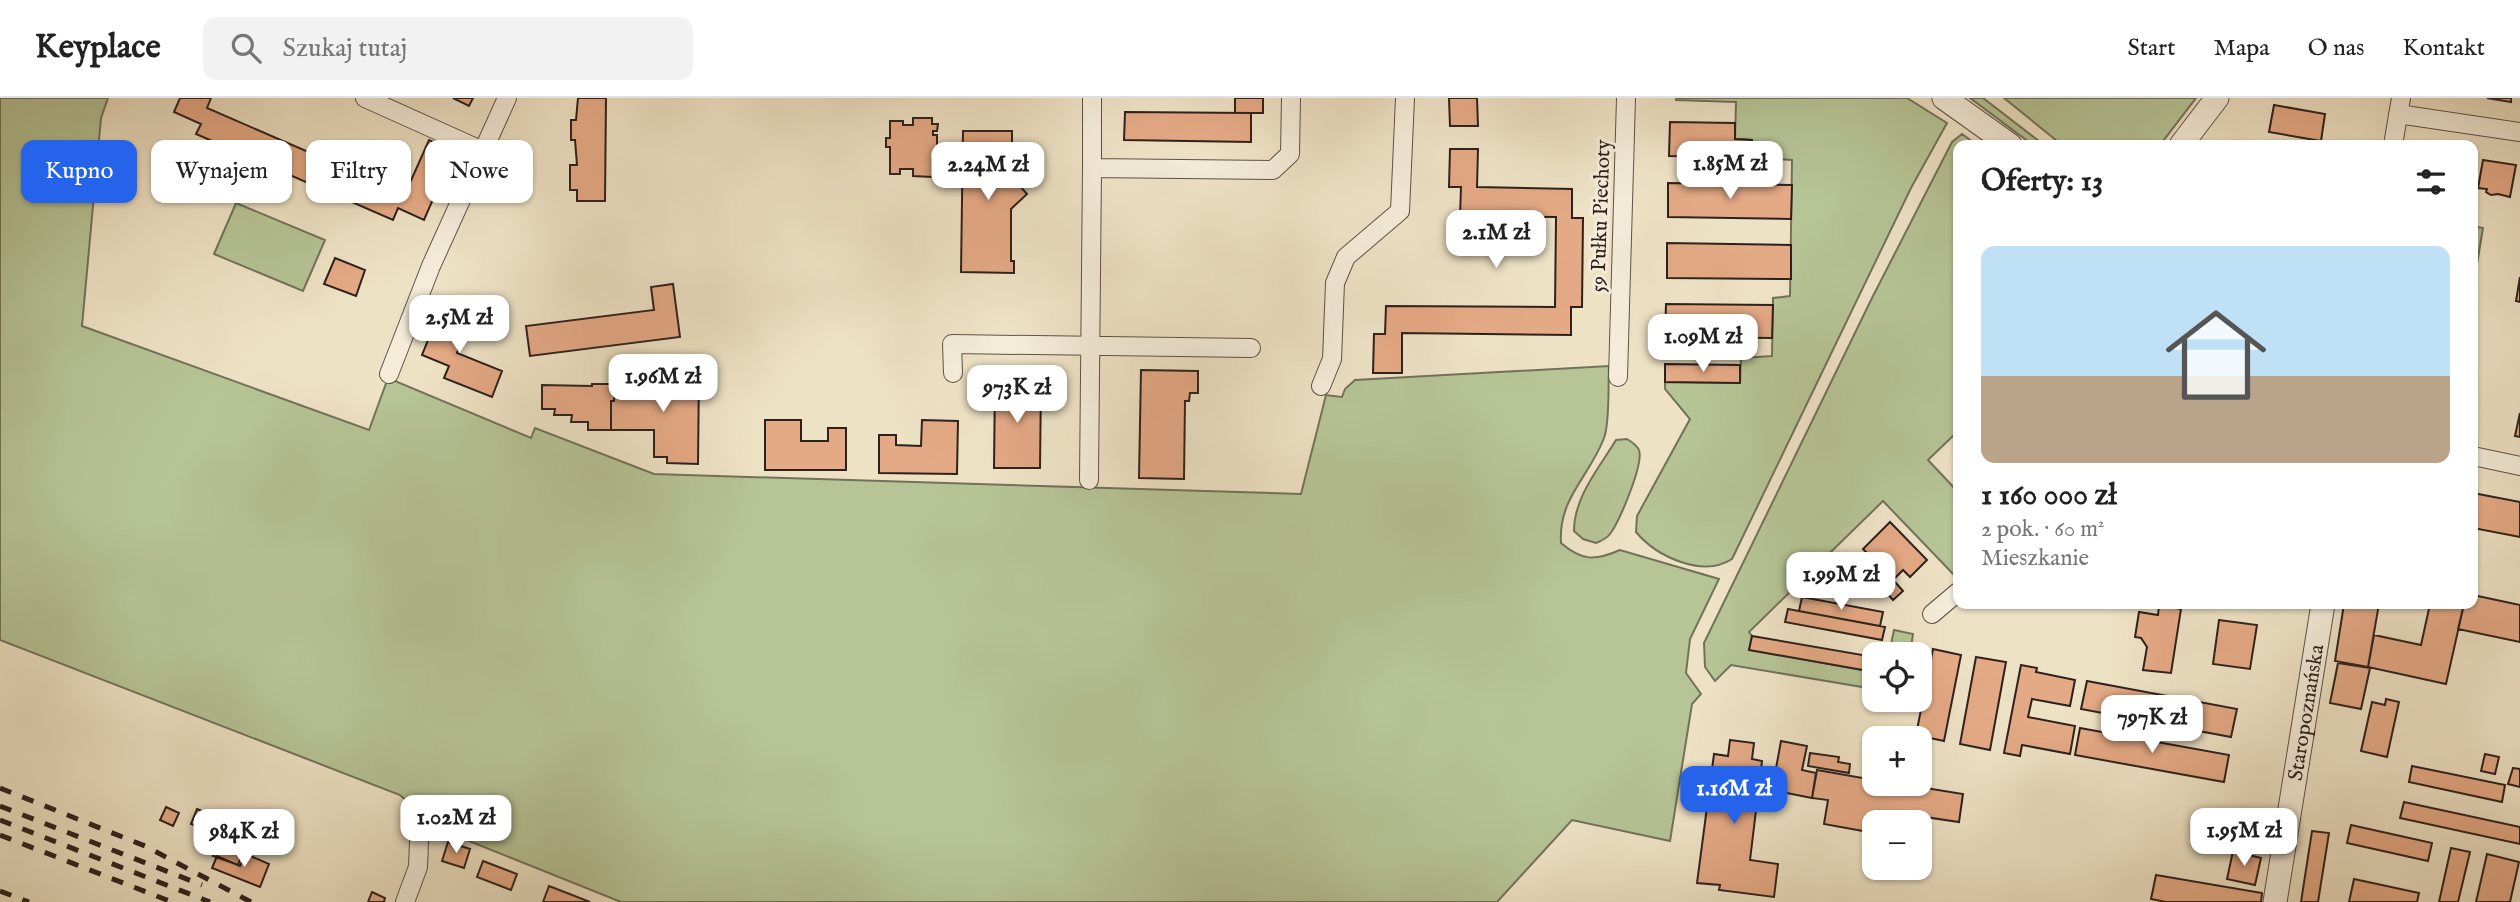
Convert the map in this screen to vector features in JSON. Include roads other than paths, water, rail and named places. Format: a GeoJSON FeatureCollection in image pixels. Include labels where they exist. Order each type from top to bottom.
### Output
{"type":"FeatureCollection","features":[{"type":"Feature","properties":{"kind":"street"},"geometry":{"type":"LineString","coordinates":[[365,98],[459,140]]}},
{"type":"Feature","properties":{"kind":"street"},"geometry":{"type":"LineString","coordinates":[[488,140],[507,98]]}},
{"type":"Feature","properties":{"kind":"street"},"geometry":{"type":"LineString","coordinates":[[1089,480],[1092,98]]}},
{"type":"Feature","properties":{"kind":"street"},"geometry":{"type":"LineString","coordinates":[[1092,168],[1273,170],[1290,154],[1290,98]]}},
{"type":"Feature","properties":{"kind":"street"},"geometry":{"type":"LineString","coordinates":[[1321,386],[1332,359],[1335,283],[1346,257],[1400,211],[1405,98]]}},
{"type":"Feature","properties":{"kind":"street","name":"59 Pułku Piechoty"},"geometry":{"type":"LineString","coordinates":[[1618,377],[1626,98]]}},
{"type":"Feature","properties":{"kind":"street"},"geometry":{"type":"LineString","coordinates":[[1944,98],[2003,140]]}},
{"type":"Feature","properties":{"kind":"street"},"geometry":{"type":"LineString","coordinates":[[2185,140],[2217,98]]}},
{"type":"Feature","properties":{"kind":"street"},"geometry":{"type":"LineString","coordinates":[[2394,140],[2400,106],[2520,132]]}},
{"type":"Feature","properties":{"kind":"street"},"geometry":{"type":"LineString","coordinates":[[389,374],[431,266],[459,203]]}},
{"type":"Feature","properties":{"kind":"street"},"geometry":{"type":"LineString","coordinates":[[953,373],[951,344],[1251,348]]}},
{"type":"Feature","properties":{"kind":"street"},"geometry":{"type":"LineString","coordinates":[[2478,457],[2520,466]]}},
{"type":"Feature","properties":{"kind":"street"},"geometry":{"type":"LineString","coordinates":[[1932,614],[1953,596]]}},
{"type":"Feature","properties":{"kind":"street","name":"Staropoznańska"},"geometry":{"type":"LineString","coordinates":[[2275,902],[2322,609]]}},
{"type":"Feature","properties":{"kind":"street"},"geometry":{"type":"LineString","coordinates":[[405,902],[418,867],[419,842]]}},
{"type":"Feature","properties":{"kind":"railway"},"geometry":{"type":"LineString","coordinates":[[0,788],[145,846],[251,902]]}},
{"type":"Feature","properties":{"kind":"railway"},"geometry":{"type":"LineString","coordinates":[[0,806],[202,885]]}},
{"type":"Feature","properties":{"kind":"railway"},"geometry":{"type":"LineString","coordinates":[[0,820],[210,902]]}},
{"type":"Feature","properties":{"kind":"railway"},"geometry":{"type":"LineString","coordinates":[[0,835],[172,902]]}},
{"type":"Feature","properties":{"kind":"railway"},"geometry":{"type":"LineString","coordinates":[[0,891],[29,902]]}}]}
